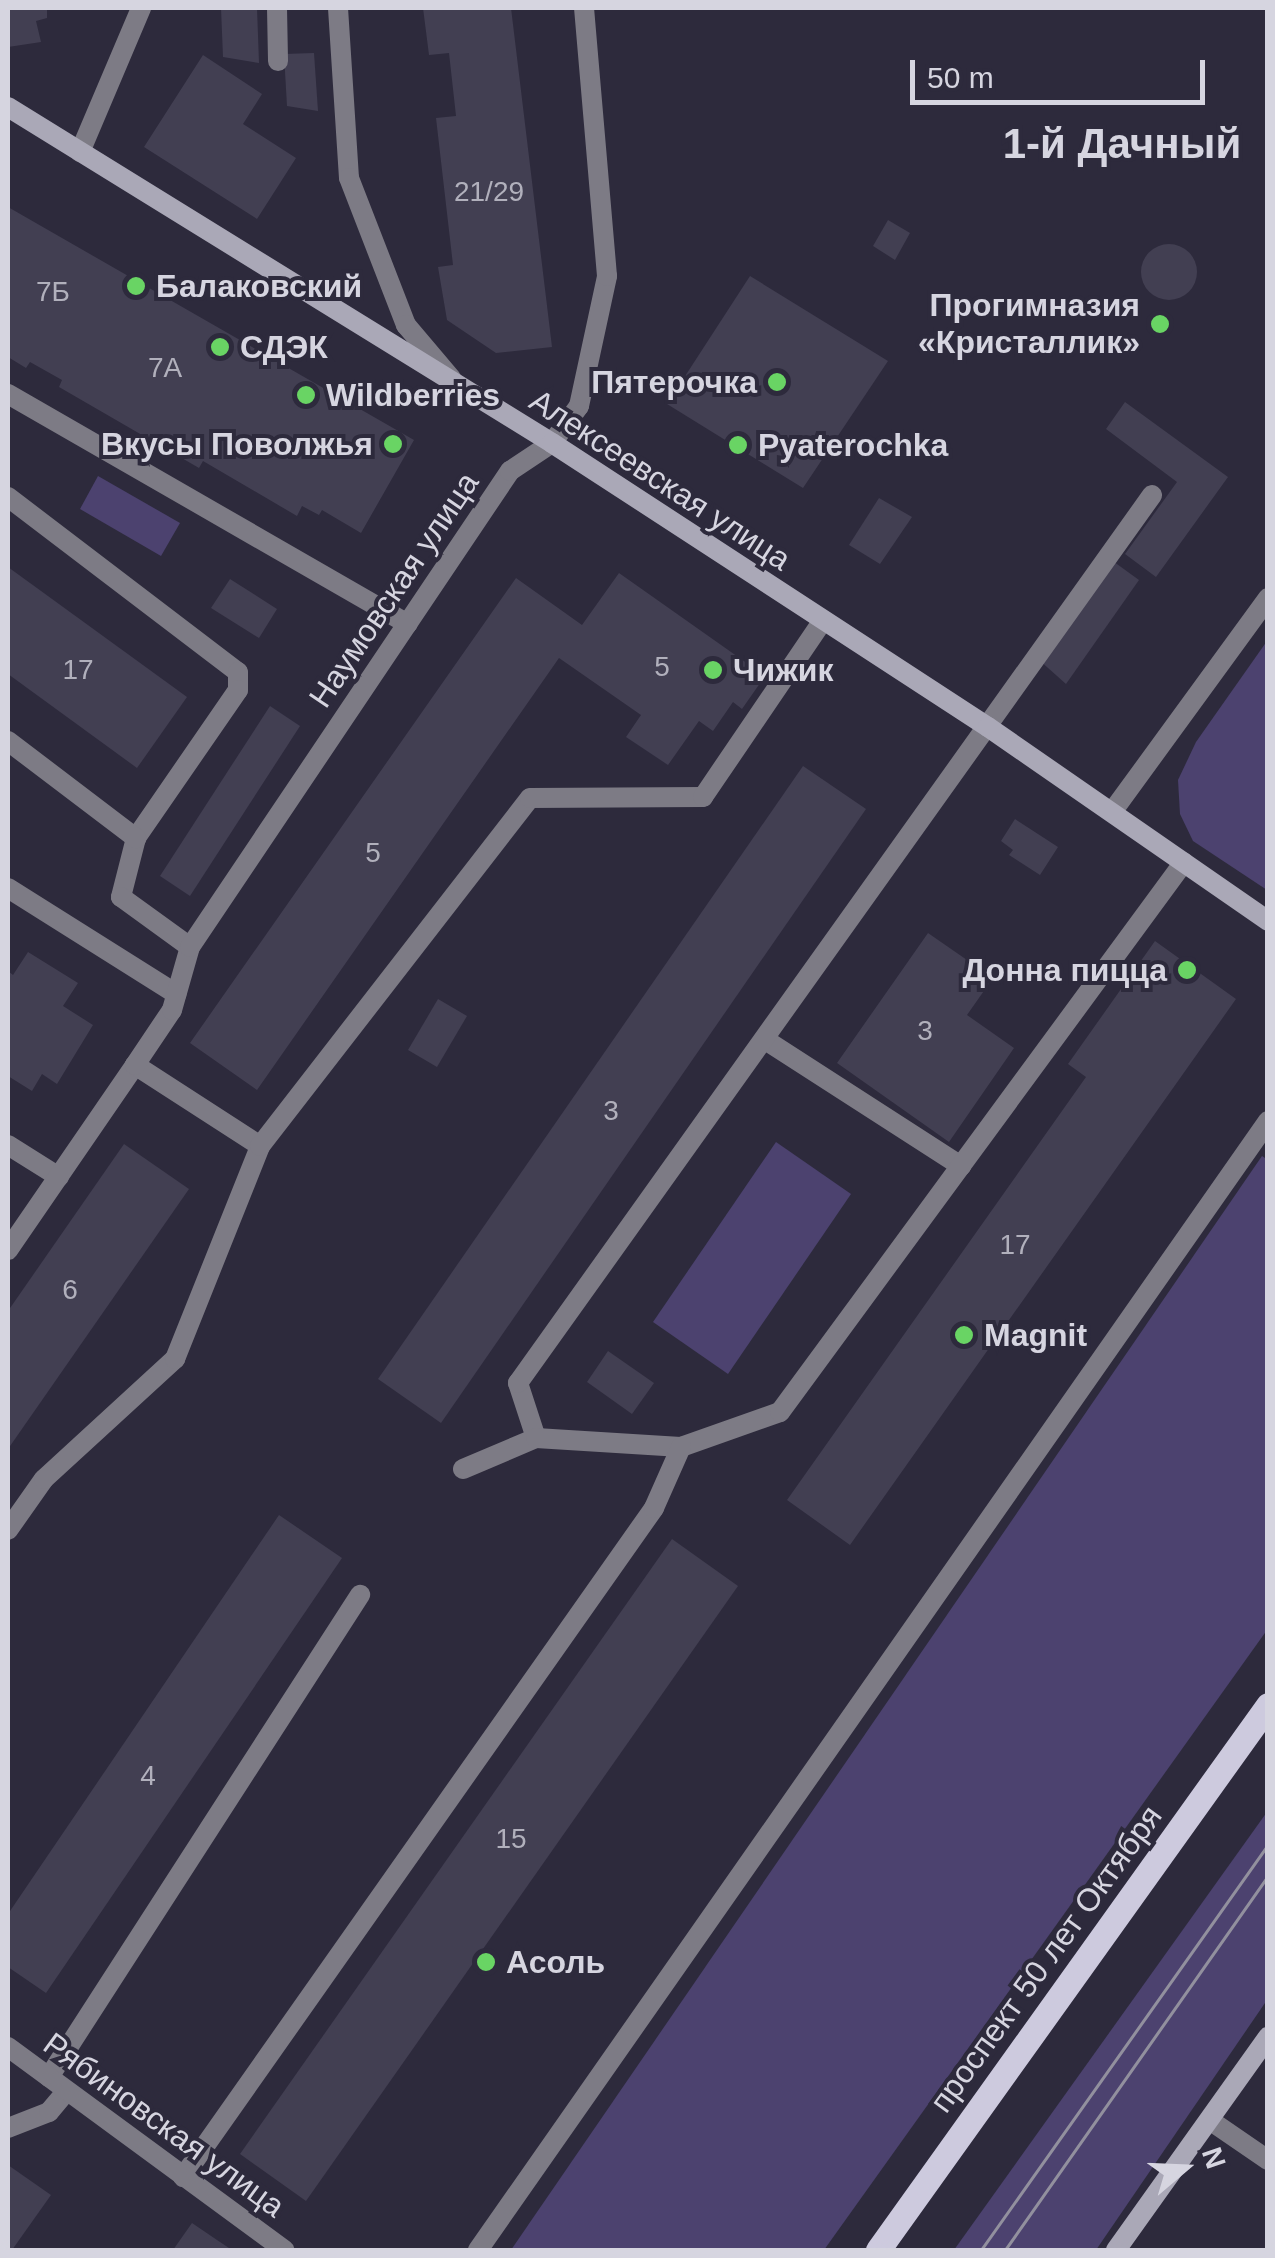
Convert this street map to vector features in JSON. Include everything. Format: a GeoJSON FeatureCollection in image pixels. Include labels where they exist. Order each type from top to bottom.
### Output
{"type":"FeatureCollection","features":[{"type":"Feature","properties":{"kind":"main road","name":"проспект 50 лет Октября"},"geometry":{"type":"LineString","coordinates":[[878,2250],[1268,1706]]}},
{"type":"Feature","properties":{"kind":"street"},"geometry":{"type":"LineString","coordinates":[[80,152],[141,8]]}},
{"type":"Feature","properties":{"kind":"street"},"geometry":{"type":"LineString","coordinates":[[277,8],[278,61]]}},
{"type":"Feature","properties":{"kind":"street"},"geometry":{"type":"LineString","coordinates":[[338,8],[349,178],[406,325],[454,383]]}},
{"type":"Feature","properties":{"kind":"street","name":"Наумовская улица"},"geometry":{"type":"LineString","coordinates":[[8,1250],[135,1064],[176,994],[190,947],[510,471],[552,444],[579,406],[608,276],[584,8]]}},
{"type":"Feature","properties":{"kind":"street","name":"Алексеевская улица"},"geometry":{"type":"LineString","coordinates":[[8,107],[552,444],[988,727],[1268,921]]}},
{"type":"Feature","properties":{"kind":"street"},"geometry":{"type":"LineString","coordinates":[[8,394],[408,624]]}},
{"type":"Feature","properties":{"kind":"street"},"geometry":{"type":"LineString","coordinates":[[536,1438],[518,1383],[767,1041],[988,727],[1010,685],[1152,494]]}},
{"type":"Feature","properties":{"kind":"street"},"geometry":{"type":"LineString","coordinates":[[8,497],[238,672],[238,690],[136,838],[121,897],[190,947]]}},
{"type":"Feature","properties":{"kind":"street"},"geometry":{"type":"LineString","coordinates":[[1112,812],[1268,598]]}},
{"type":"Feature","properties":{"kind":"street"},"geometry":{"type":"LineString","coordinates":[[8,1530],[44,1478],[175,1359],[260,1146],[530,798],[702,797],[822,622]]}},
{"type":"Feature","properties":{"kind":"street"},"geometry":{"type":"LineString","coordinates":[[8,741],[136,838]]}},
{"type":"Feature","properties":{"kind":"street"},"geometry":{"type":"LineString","coordinates":[[464,1468],[536,1438],[681,1446],[780,1412],[1184,862]]}},
{"type":"Feature","properties":{"kind":"street"},"geometry":{"type":"LineString","coordinates":[[8,888],[176,994]]}},
{"type":"Feature","properties":{"kind":"street"},"geometry":{"type":"LineString","coordinates":[[767,1041],[961,1166]]}},
{"type":"Feature","properties":{"kind":"street"},"geometry":{"type":"LineString","coordinates":[[135,1064],[260,1146]]}},
{"type":"Feature","properties":{"kind":"street"},"geometry":{"type":"LineString","coordinates":[[478,2250],[1268,1121]]}},
{"type":"Feature","properties":{"kind":"street"},"geometry":{"type":"LineString","coordinates":[[8,1145],[58,1176]]}},
{"type":"Feature","properties":{"kind":"street"},"geometry":{"type":"LineString","coordinates":[[183,2177],[654,1508],[681,1446]]}},
{"type":"Feature","properties":{"kind":"street"},"geometry":{"type":"LineString","coordinates":[[49,2077],[360,1595]]}},
{"type":"Feature","properties":{"kind":"street"},"geometry":{"type":"LineString","coordinates":[[1116,2250],[1268,2037]]}},
{"type":"Feature","properties":{"kind":"street","name":"Рябиновская улица"},"geometry":{"type":"LineString","coordinates":[[8,2047],[284,2250]]}},
{"type":"Feature","properties":{"kind":"street"},"geometry":{"type":"LineString","coordinates":[[8,2128],[49,2112],[66,2092]]}},
{"type":"Feature","properties":{"kind":"street"},"geometry":{"type":"LineString","coordinates":[[1211,2121],[1268,2160]]}},
{"type":"Feature","properties":{"kind":"shaded area"},"geometry":{"type":"Polygon","coordinates":[[[98,476],[180,523],[161,556],[80,509],[98,476]]]}},
{"type":"Feature","properties":{"kind":"shaded area"},"geometry":{"type":"Polygon","coordinates":[[[1267,641],[1267,890],[1193,841],[1180,814],[1178,780],[1196,742],[1267,641]]]}},
{"type":"Feature","properties":{"kind":"shaded area"},"geometry":{"type":"Polygon","coordinates":[[[776,1142],[851,1194],[728,1374],[653,1322],[776,1142]]]}},
{"type":"Feature","properties":{"kind":"shaded area"},"geometry":{"type":"Polygon","coordinates":[[[1262,1156],[1268,1160],[1267,1630],[824,2250],[511,2250],[1262,1156]]]}},
{"type":"Feature","properties":{"kind":"shaded area"},"geometry":{"type":"Polygon","coordinates":[[[1267,1812],[1267,2000],[1096,2250],[954,2250],[1267,1812]]]}},
{"type":"Feature","properties":{"kind":"building"},"geometry":{"type":"Polygon","coordinates":[[[8,8],[47,8],[47,18],[36,21],[41,42],[8,47],[8,8]]]}},
{"type":"Feature","properties":{"kind":"building"},"geometry":{"type":"Polygon","coordinates":[[[221,8],[257,8],[259,63],[223,57],[221,8]]]}},
{"type":"Feature","properties":{"kind":"building"},"geometry":{"type":"Polygon","coordinates":[[[423,8],[511,8],[552,347],[496,353],[447,320],[438,267],[453,265],[436,118],[456,116],[449,53],[429,55],[423,8]]]}},
{"type":"Feature","properties":{"kind":"building"},"geometry":{"type":"Polygon","coordinates":[[[314,53],[318,111],[287,106],[284,54],[314,53]]]}},
{"type":"Feature","properties":{"kind":"building"},"geometry":{"type":"Polygon","coordinates":[[[203,55],[262,94],[243,124],[296,158],[257,219],[144,147],[203,55]]]}},
{"type":"Feature","properties":{"kind":"building"},"geometry":{"type":"Polygon","coordinates":[[[8,207],[414,440],[361,533],[322,510],[319,515],[302,506],[297,516],[203,461],[199,468],[59,387],[62,380],[30,362],[26,368],[8,357],[8,207]]]}},
{"type":"Feature","properties":{"kind":"building"},"geometry":{"type":"Polygon","coordinates":[[[888,220],[910,233],[895,260],[873,246],[888,220]]]}},
{"type":"Feature","properties":{"kind":"building"},"geometry":{"type":"Polygon","coordinates":[[[1169,244],[1189,252],[1197,272],[1189,292],[1169,300],[1149,292],[1141,272],[1149,252],[1169,244]]]}},
{"type":"Feature","properties":{"kind":"building","name":"Пятерочка"},"geometry":{"type":"Polygon","coordinates":[[[750,276],[888,361],[803,488],[667,404],[750,276]]]}},
{"type":"Feature","properties":{"kind":"building"},"geometry":{"type":"Polygon","coordinates":[[[1125,402],[1228,477],[1156,577],[1125,554],[1177,482],[1106,429],[1125,402]]]}},
{"type":"Feature","properties":{"kind":"building"},"geometry":{"type":"Polygon","coordinates":[[[879,498],[912,517],[880,564],[849,545],[879,498]]]}},
{"type":"Feature","properties":{"kind":"building"},"geometry":{"type":"Polygon","coordinates":[[[1110,559],[1139,580],[1066,684],[1038,659],[1110,559]]]}},
{"type":"Feature","properties":{"kind":"building"},"geometry":{"type":"Polygon","coordinates":[[[8,567],[187,697],[137,768],[8,674],[8,567]]]}},
{"type":"Feature","properties":{"kind":"building"},"geometry":{"type":"Polygon","coordinates":[[[619,573],[765,676],[742,709],[733,702],[713,731],[699,721],[668,765],[626,737],[641,715],[559,658],[257,1090],[190,1043],[516,578],[582,625],[619,573]]]}},
{"type":"Feature","properties":{"kind":"building"},"geometry":{"type":"Polygon","coordinates":[[[230,579],[277,609],[259,638],[211,608],[230,579]]]}},
{"type":"Feature","properties":{"kind":"building"},"geometry":{"type":"Polygon","coordinates":[[[270,706],[300,726],[190,896],[160,876],[270,706]]]}},
{"type":"Feature","properties":{"kind":"building"},"geometry":{"type":"Polygon","coordinates":[[[803,766],[866,809],[441,1423],[378,1379],[803,766]]]}},
{"type":"Feature","properties":{"kind":"building"},"geometry":{"type":"Polygon","coordinates":[[[1015,819],[1058,847],[1040,875],[1009,855],[1013,850],[1001,841],[1015,819]]]}},
{"type":"Feature","properties":{"kind":"building"},"geometry":{"type":"Polygon","coordinates":[[[928,933],[993,978],[967,1015],[1014,1048],[949,1142],[837,1063],[928,933]]]}},
{"type":"Feature","properties":{"kind":"building"},"geometry":{"type":"Polygon","coordinates":[[[1155,941],[1236,999],[850,1545],[787,1500],[1086,1077],[1068,1064],[1155,941]]]}},
{"type":"Feature","properties":{"kind":"building"},"geometry":{"type":"Polygon","coordinates":[[[28,952],[78,983],[63,1006],[93,1025],[57,1084],[42,1074],[32,1091],[8,1076],[8,971],[13,975],[28,952]]]}},
{"type":"Feature","properties":{"kind":"building"},"geometry":{"type":"Polygon","coordinates":[[[438,999],[467,1016],[437,1067],[408,1050],[438,999]]]}},
{"type":"Feature","properties":{"kind":"building"},"geometry":{"type":"Polygon","coordinates":[[[124,1144],[189,1189],[8,1449],[8,1311],[124,1144]]]}},
{"type":"Feature","properties":{"kind":"building"},"geometry":{"type":"Polygon","coordinates":[[[608,1351],[654,1383],[632,1414],[587,1382],[608,1351]]]}},
{"type":"Feature","properties":{"kind":"building"},"geometry":{"type":"Polygon","coordinates":[[[279,1515],[342,1558],[46,1993],[8,1967],[8,1914],[279,1515]]]}},
{"type":"Feature","properties":{"kind":"building"},"geometry":{"type":"Polygon","coordinates":[[[672,1539],[738,1586],[306,2201],[240,2154],[672,1539]]]}},
{"type":"Feature","properties":{"kind":"building"},"geometry":{"type":"Polygon","coordinates":[[[8,2165],[51,2195],[12,2250],[8,2250],[8,2165]]]}},
{"type":"Feature","properties":{"kind":"building"},"geometry":{"type":"Polygon","coordinates":[[[192,2223],[217,2240],[232,2250],[173,2250],[192,2223]]]}},
{"type":"Feature","properties":{"kind":"tram line"},"geometry":{"type":"LineString","coordinates":[[981,2250],[1268,1845]]}},
{"type":"Feature","properties":{"kind":"tram line"},"geometry":{"type":"LineString","coordinates":[[1005,2250],[1268,1876]]}},
{"type":"Feature","properties":{"kind":"place","name":"Балаковский"},"geometry":{"type":"Point","coordinates":[136,286]}},
{"type":"Feature","properties":{"kind":"place","name":"Прогимназия «Кристаллик»"},"geometry":{"type":"Point","coordinates":[1160,324]}},
{"type":"Feature","properties":{"kind":"place","name":"СДЭК"},"geometry":{"type":"Point","coordinates":[220,347]}},
{"type":"Feature","properties":{"kind":"place","name":"Пятерочка"},"geometry":{"type":"Point","coordinates":[777,382]}},
{"type":"Feature","properties":{"kind":"place","name":"Wildberries"},"geometry":{"type":"Point","coordinates":[306,395]}},
{"type":"Feature","properties":{"kind":"place","name":"Вкусы Поволжья"},"geometry":{"type":"Point","coordinates":[393,444]}},
{"type":"Feature","properties":{"kind":"place","name":"Pyaterochka"},"geometry":{"type":"Point","coordinates":[738,445]}},
{"type":"Feature","properties":{"kind":"place","name":"Чижик"},"geometry":{"type":"Point","coordinates":[713,670]}},
{"type":"Feature","properties":{"kind":"place","name":"Донна пицца"},"geometry":{"type":"Point","coordinates":[1187,970]}},
{"type":"Feature","properties":{"kind":"place","name":"Magnit"},"geometry":{"type":"Point","coordinates":[964,1335]}},
{"type":"Feature","properties":{"kind":"place","name":"Асоль"},"geometry":{"type":"Point","coordinates":[486,1962]}},
{"type":"Feature","properties":{"kind":"district","name":"1-й Дачный"},"geometry":{"type":"Point","coordinates":[1122,144]}}]}
